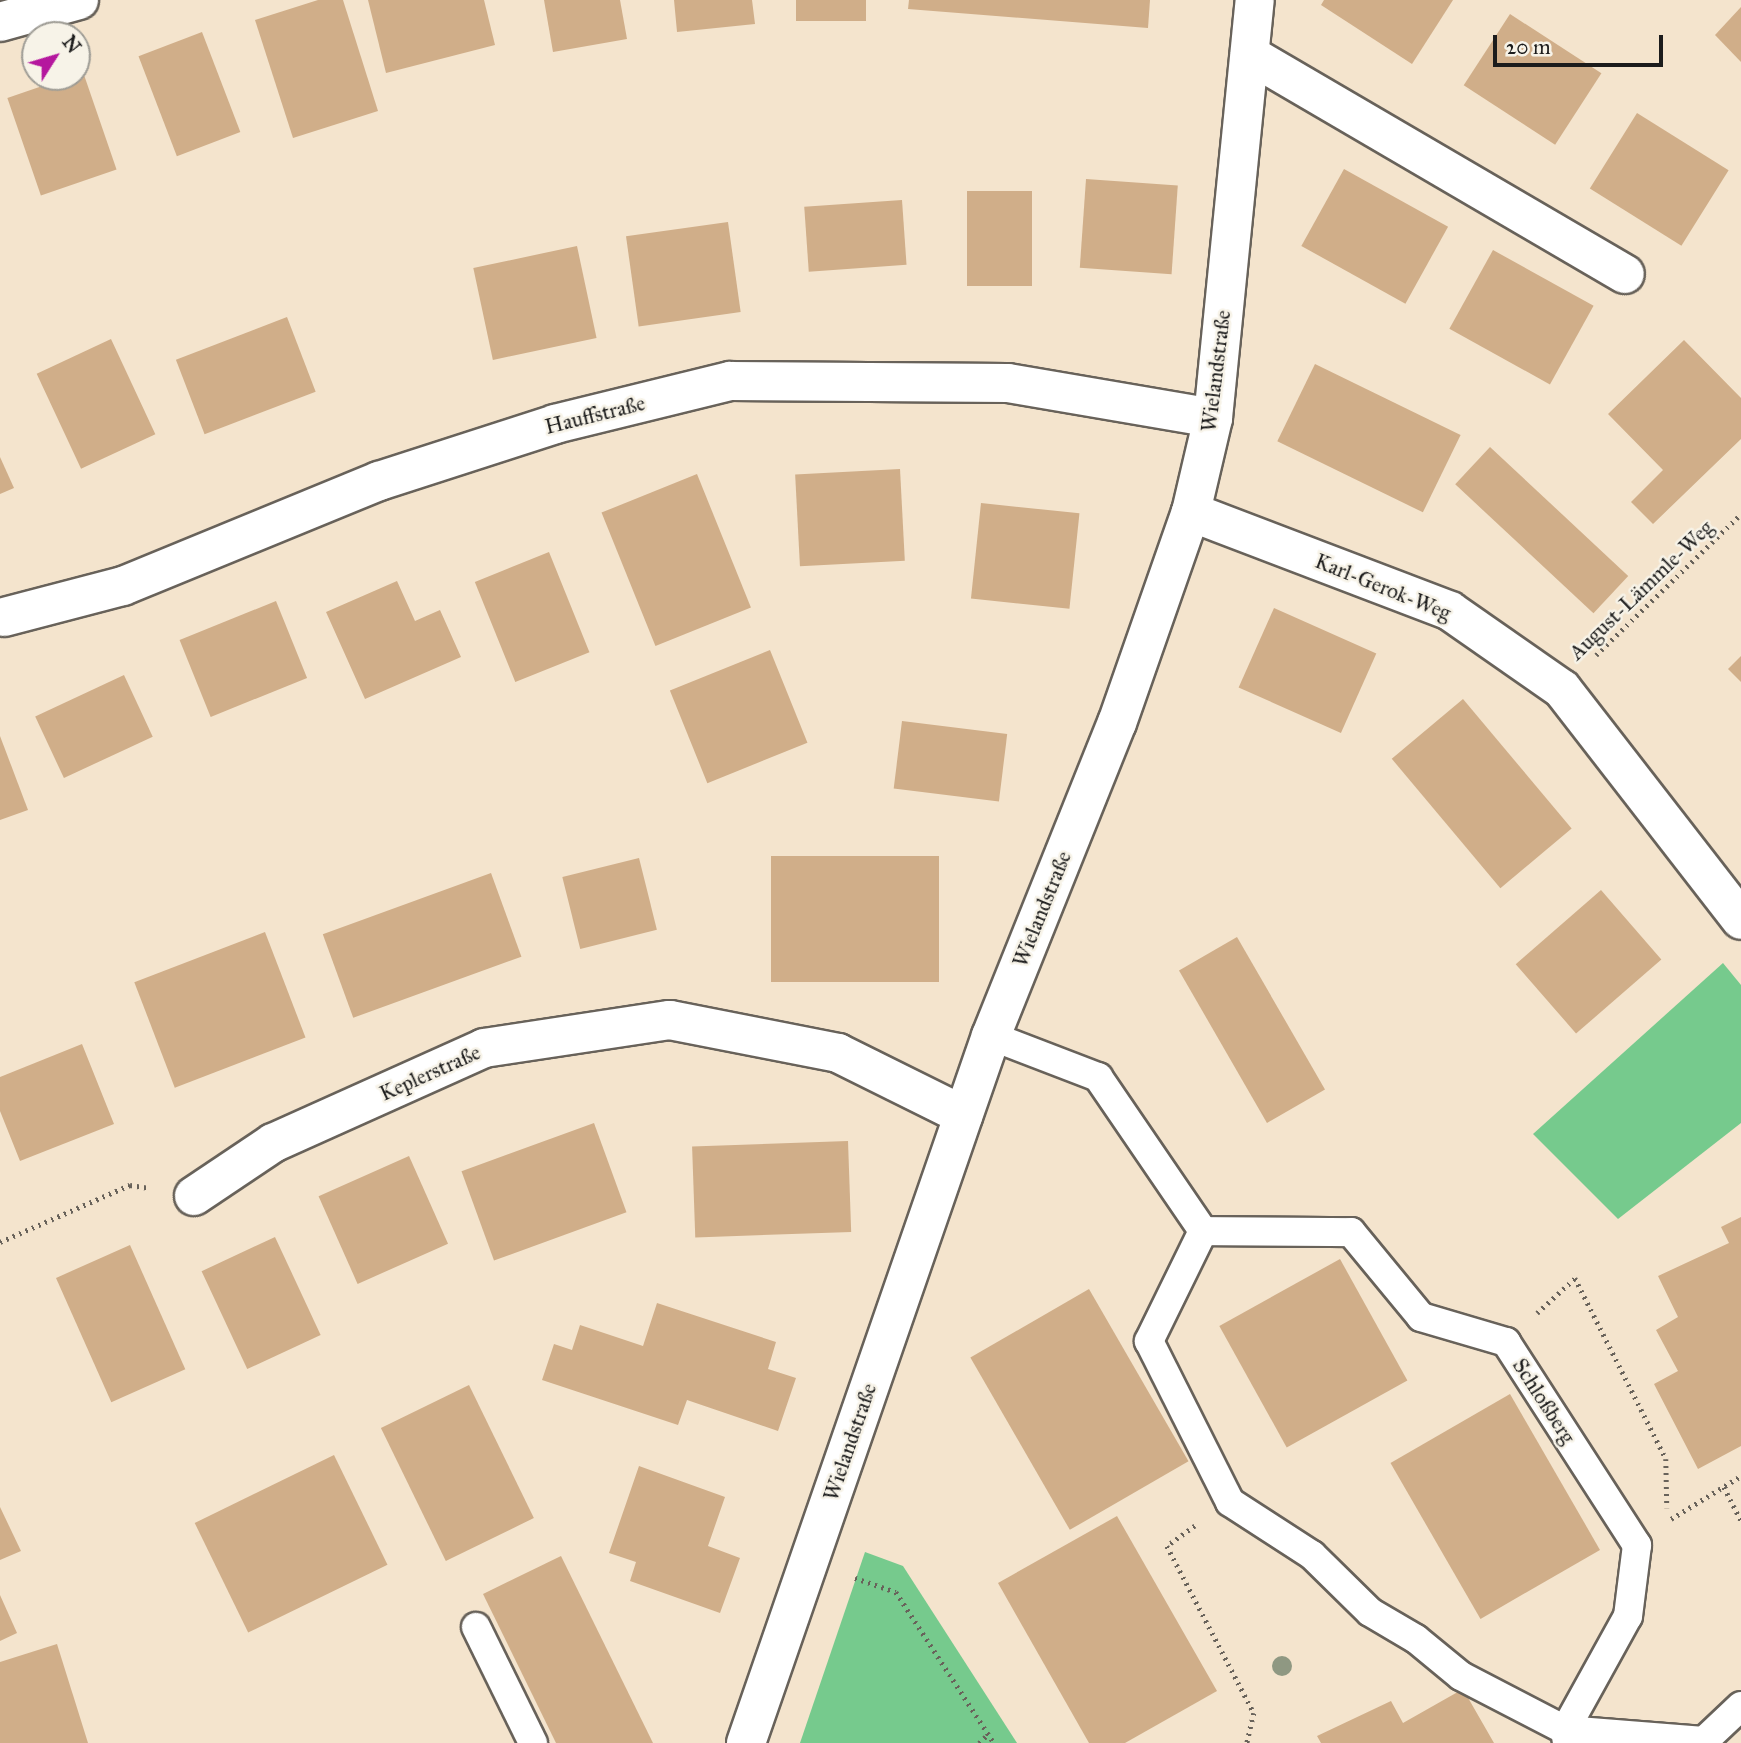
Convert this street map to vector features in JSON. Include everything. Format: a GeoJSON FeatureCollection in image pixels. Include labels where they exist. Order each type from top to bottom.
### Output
{"type":"FeatureCollection","features":[{"type":"Feature","properties":{"kind":"street"},"geometry":{"type":"LineString","coordinates":[[0,22],[79,0]]}},
{"type":"Feature","properties":{"kind":"street","name":"Wielandstraße"},"geometry":{"type":"LineString","coordinates":[[746,1743],[991,1036],[1116,723],[1191,512],[1213,418],[1255,0]]}},
{"type":"Feature","properties":{"kind":"street"},"geometry":{"type":"LineString","coordinates":[[1250,55],[1625,274]]}},
{"type":"Feature","properties":{"kind":"street","name":"Hauffstraße"},"geometry":{"type":"LineString","coordinates":[[4,617],[123,586],[379,481],[542,428],[730,381],[1008,383],[1213,418]]}},
{"type":"Feature","properties":{"kind":"street","name":"Karl-Gerok-Weg"},"geometry":{"type":"LineString","coordinates":[[1191,512],[1450,611],[1562,688],[1741,920]]}},
{"type":"Feature","properties":{"kind":"street","name":"Keplerstraße"},"geometry":{"type":"LineString","coordinates":[[194,1196],[274,1143],[484,1048],[670,1020],[838,1053],[963,1115]]}},
{"type":"Feature","properties":{"kind":"lane"},"geometry":{"type":"LineString","coordinates":[[991,1036],[1098,1077],[1203,1231],[1149,1341],[1230,1502],[1312,1555],[1370,1612],[1416,1639],[1461,1676],[1566,1736],[1704,1741],[1741,1706]]}},
{"type":"Feature","properties":{"kind":"lane","name":"Schloßberg"},"geometry":{"type":"LineString","coordinates":[[1203,1231],[1350,1232],[1421,1317],[1506,1342],[1637,1545],[1628,1616],[1566,1736]]}},
{"type":"Feature","properties":{"kind":"lane"},"geometry":{"type":"LineString","coordinates":[[476,1627],[533,1743]]}},
{"type":"Feature","properties":{"kind":"path","name":"August-Lämmle-Weg"},"geometry":{"type":"LineString","coordinates":[[1562,688],[1741,514]]}},
{"type":"Feature","properties":{"kind":"path"},"geometry":{"type":"LineString","coordinates":[[0,1242],[130,1185],[194,1196]]}},
{"type":"Feature","properties":{"kind":"path"},"geometry":{"type":"LineString","coordinates":[[1506,1342],[1575,1278],[1666,1459],[1667,1522],[1741,1476]]}},
{"type":"Feature","properties":{"kind":"path"},"geometry":{"type":"LineString","coordinates":[[1724,1487],[1741,1521]]}},
{"type":"Feature","properties":{"kind":"path"},"geometry":{"type":"LineString","coordinates":[[1230,1502],[1167,1546],[1254,1713],[1247,1743]]}},
{"type":"Feature","properties":{"kind":"path"},"geometry":{"type":"LineString","coordinates":[[809,1561],[896,1592],[994,1743]]}},
{"type":"Feature","properties":{"kind":"path"},"geometry":{"type":"LineString","coordinates":[[979,1743],[988,1734]]}},
{"type":"Feature","properties":{"kind":"green space"},"geometry":{"type":"Polygon","coordinates":[[[1723,963],[1741,985],[1741,1123],[1618,1219],[1533,1134],[1723,963]]]}},
{"type":"Feature","properties":{"kind":"green space"},"geometry":{"type":"Polygon","coordinates":[[[865,1552],[903,1566],[1017,1743],[800,1743],[865,1552]]]}},
{"type":"Feature","properties":{"kind":"building"},"geometry":{"type":"Polygon","coordinates":[[[318,0],[343,0],[378,111],[293,138],[255,20],[318,0]]]}},
{"type":"Feature","properties":{"kind":"building"},"geometry":{"type":"Polygon","coordinates":[[[368,0],[484,0],[495,45],[386,73],[368,0]]]}},
{"type":"Feature","properties":{"kind":"building"},"geometry":{"type":"Polygon","coordinates":[[[544,0],[620,0],[627,39],[553,52],[544,0]]]}},
{"type":"Feature","properties":{"kind":"building"},"geometry":{"type":"Polygon","coordinates":[[[674,0],[752,0],[755,24],[677,32],[674,0]]]}},
{"type":"Feature","properties":{"kind":"building"},"geometry":{"type":"Polygon","coordinates":[[[796,0],[866,0],[866,21],[796,21],[796,0]]]}},
{"type":"Feature","properties":{"kind":"building"},"geometry":{"type":"Polygon","coordinates":[[[909,0],[1150,0],[1148,28],[908,9],[909,0]]]}},
{"type":"Feature","properties":{"kind":"building"},"geometry":{"type":"Polygon","coordinates":[[[1324,0],[1453,0],[1412,64],[1321,5],[1324,0]]]}},
{"type":"Feature","properties":{"kind":"building"},"geometry":{"type":"Polygon","coordinates":[[[1741,7],[1741,62],[1715,35],[1741,7]]]}},
{"type":"Feature","properties":{"kind":"building"},"geometry":{"type":"Polygon","coordinates":[[[1510,14],[1601,73],[1555,145],[1464,85],[1510,14]]]}},
{"type":"Feature","properties":{"kind":"building"},"geometry":{"type":"Polygon","coordinates":[[[202,32],[240,132],[177,156],[139,56],[202,32]]]}},
{"type":"Feature","properties":{"kind":"building"},"geometry":{"type":"Polygon","coordinates":[[[28,91],[90,91],[117,169],[41,195],[7,98],[28,91]]]}},
{"type":"Feature","properties":{"kind":"building"},"geometry":{"type":"Polygon","coordinates":[[[1637,113],[1729,170],[1681,246],[1590,188],[1637,113]]]}},
{"type":"Feature","properties":{"kind":"building"},"geometry":{"type":"Polygon","coordinates":[[[1344,169],[1448,227],[1405,304],[1301,246],[1344,169]]]}},
{"type":"Feature","properties":{"kind":"building"},"geometry":{"type":"Polygon","coordinates":[[[1086,179],[1178,185],[1172,274],[1080,268],[1086,179]]]}},
{"type":"Feature","properties":{"kind":"building"},"geometry":{"type":"Polygon","coordinates":[[[967,191],[1032,191],[1032,286],[967,286],[967,191]]]}},
{"type":"Feature","properties":{"kind":"building"},"geometry":{"type":"Polygon","coordinates":[[[902,200],[907,265],[809,272],[804,207],[902,200]]]}},
{"type":"Feature","properties":{"kind":"building"},"geometry":{"type":"Polygon","coordinates":[[[728,222],[741,312],[639,326],[626,236],[728,222]]]}},
{"type":"Feature","properties":{"kind":"building"},"geometry":{"type":"Polygon","coordinates":[[[577,246],[597,338],[493,360],[473,268],[577,246]]]}},
{"type":"Feature","properties":{"kind":"building"},"geometry":{"type":"Polygon","coordinates":[[[1493,250],[1594,306],[1550,384],[1449,329],[1493,250]]]}},
{"type":"Feature","properties":{"kind":"building"},"geometry":{"type":"Polygon","coordinates":[[[287,317],[316,392],[205,434],[176,360],[287,317]]]}},
{"type":"Feature","properties":{"kind":"building"},"geometry":{"type":"Polygon","coordinates":[[[111,339],[155,434],[81,469],[37,374],[111,339]]]}},
{"type":"Feature","properties":{"kind":"building"},"geometry":{"type":"Polygon","coordinates":[[[1684,340],[1741,398],[1741,439],[1653,524],[1631,502],[1663,470],[1608,414],[1684,340]]]}},
{"type":"Feature","properties":{"kind":"building"},"geometry":{"type":"Polygon","coordinates":[[[1315,364],[1461,435],[1423,512],[1277,441],[1315,364]]]}},
{"type":"Feature","properties":{"kind":"building"},"geometry":{"type":"Polygon","coordinates":[[[1490,447],[1628,576],[1593,613],[1455,484],[1490,447]]]}},
{"type":"Feature","properties":{"kind":"building"},"geometry":{"type":"Polygon","coordinates":[[[0,457],[14,488],[0,494],[0,457]]]}},
{"type":"Feature","properties":{"kind":"building"},"geometry":{"type":"Polygon","coordinates":[[[900,469],[905,561],[800,566],[795,474],[900,469]]]}},
{"type":"Feature","properties":{"kind":"building"},"geometry":{"type":"Polygon","coordinates":[[[697,474],[751,608],[655,646],[602,513],[697,474]]]}},
{"type":"Feature","properties":{"kind":"building"},"geometry":{"type":"Polygon","coordinates":[[[981,503],[1079,513],[1069,609],[971,598],[981,503]]]}},
{"type":"Feature","properties":{"kind":"building"},"geometry":{"type":"Polygon","coordinates":[[[549,552],[589,652],[515,682],[475,582],[549,552]]]}},
{"type":"Feature","properties":{"kind":"building"},"geometry":{"type":"Polygon","coordinates":[[[397,581],[415,621],[440,610],[461,657],[365,699],[326,612],[397,581]]]}},
{"type":"Feature","properties":{"kind":"building"},"geometry":{"type":"Polygon","coordinates":[[[276,601],[307,678],[211,717],[180,640],[276,601]]]}},
{"type":"Feature","properties":{"kind":"building"},"geometry":{"type":"Polygon","coordinates":[[[1274,608],[1376,654],[1341,733],[1239,687],[1274,608]]]}},
{"type":"Feature","properties":{"kind":"building"},"geometry":{"type":"Polygon","coordinates":[[[770,650],[807,743],[707,783],[670,690],[770,650]]]}},
{"type":"Feature","properties":{"kind":"building"},"geometry":{"type":"Polygon","coordinates":[[[1741,656],[1741,682],[1728,669],[1741,656]]]}},
{"type":"Feature","properties":{"kind":"building"},"geometry":{"type":"Polygon","coordinates":[[[124,675],[153,737],[64,778],[35,716],[124,675]]]}},
{"type":"Feature","properties":{"kind":"building"},"geometry":{"type":"Polygon","coordinates":[[[1463,699],[1572,828],[1500,888],[1392,759],[1463,699]]]}},
{"type":"Feature","properties":{"kind":"building"},"geometry":{"type":"Polygon","coordinates":[[[902,721],[1007,734],[999,801],[894,788],[902,721]]]}},
{"type":"Feature","properties":{"kind":"building"},"geometry":{"type":"Polygon","coordinates":[[[0,736],[28,810],[0,820],[0,736]]]}},
{"type":"Feature","properties":{"kind":"building"},"geometry":{"type":"Polygon","coordinates":[[[771,856],[939,856],[939,982],[771,982],[771,856]]]}},
{"type":"Feature","properties":{"kind":"building"},"geometry":{"type":"Polygon","coordinates":[[[639,858],[657,930],[580,949],[562,877],[639,858]]]}},
{"type":"Feature","properties":{"kind":"building"},"geometry":{"type":"Polygon","coordinates":[[[491,873],[521,957],[353,1018],[323,934],[491,873]]]}},
{"type":"Feature","properties":{"kind":"building"},"geometry":{"type":"Polygon","coordinates":[[[1601,890],[1661,959],[1576,1034],[1516,964],[1601,890]]]}},
{"type":"Feature","properties":{"kind":"building"},"geometry":{"type":"Polygon","coordinates":[[[265,932],[305,1037],[175,1088],[134,982],[265,932]]]}},
{"type":"Feature","properties":{"kind":"building"},"geometry":{"type":"Polygon","coordinates":[[[1237,937],[1325,1089],[1267,1123],[1179,970],[1237,937]]]}},
{"type":"Feature","properties":{"kind":"building"},"geometry":{"type":"Polygon","coordinates":[[[82,1044],[114,1124],[20,1161],[0,1111],[0,1077],[82,1044]]]}},
{"type":"Feature","properties":{"kind":"building"},"geometry":{"type":"Polygon","coordinates":[[[594,1123],[626,1212],[494,1260],[462,1171],[594,1123]]]}},
{"type":"Feature","properties":{"kind":"building"},"geometry":{"type":"Polygon","coordinates":[[[848,1141],[851,1232],[695,1237],[692,1146],[848,1141]]]}},
{"type":"Feature","properties":{"kind":"building"},"geometry":{"type":"Polygon","coordinates":[[[409,1156],[448,1244],[358,1284],[319,1196],[409,1156]]]}},
{"type":"Feature","properties":{"kind":"building"},"geometry":{"type":"Polygon","coordinates":[[[1741,1217],[1741,1446],[1698,1469],[1654,1384],[1678,1371],[1656,1330],[1678,1317],[1658,1276],[1729,1243],[1721,1227],[1741,1217]]]}},
{"type":"Feature","properties":{"kind":"building"},"geometry":{"type":"Polygon","coordinates":[[[275,1237],[321,1335],[247,1369],[202,1271],[275,1237]]]}},
{"type":"Feature","properties":{"kind":"building"},"geometry":{"type":"Polygon","coordinates":[[[130,1245],[185,1369],[111,1402],[56,1278],[130,1245]]]}},
{"type":"Feature","properties":{"kind":"building"},"geometry":{"type":"Polygon","coordinates":[[[1340,1259],[1407,1381],[1287,1447],[1219,1326],[1340,1259]]]}},
{"type":"Feature","properties":{"kind":"building"},"geometry":{"type":"Polygon","coordinates":[[[1089,1289],[1188,1461],[1070,1530],[970,1358],[1089,1289]]]}},
{"type":"Feature","properties":{"kind":"building"},"geometry":{"type":"Polygon","coordinates":[[[657,1303],[776,1342],[768,1369],[796,1378],[778,1431],[687,1400],[678,1425],[542,1380],[554,1344],[572,1350],[580,1325],[643,1346],[657,1303]]]}},
{"type":"Feature","properties":{"kind":"building"},"geometry":{"type":"Polygon","coordinates":[[[469,1385],[534,1518],[446,1561],[381,1428],[469,1385]]]}},
{"type":"Feature","properties":{"kind":"building"},"geometry":{"type":"Polygon","coordinates":[[[1510,1394],[1600,1550],[1480,1619],[1390,1463],[1510,1394]]]}},
{"type":"Feature","properties":{"kind":"building"},"geometry":{"type":"Polygon","coordinates":[[[334,1455],[387,1565],[248,1633],[195,1523],[334,1455]]]}},
{"type":"Feature","properties":{"kind":"building"},"geometry":{"type":"Polygon","coordinates":[[[639,1466],[725,1497],[708,1546],[740,1558],[720,1613],[630,1581],[636,1562],[609,1553],[639,1466]]]}},
{"type":"Feature","properties":{"kind":"building"},"geometry":{"type":"Polygon","coordinates":[[[0,1507],[21,1551],[0,1560],[0,1507]]]}},
{"type":"Feature","properties":{"kind":"building"},"geometry":{"type":"Polygon","coordinates":[[[1117,1516],[1217,1691],[1125,1743],[1089,1743],[998,1583],[1117,1516]]]}},
{"type":"Feature","properties":{"kind":"building"},"geometry":{"type":"Polygon","coordinates":[[[561,1556],[653,1743],[556,1743],[483,1594],[561,1556]]]}},
{"type":"Feature","properties":{"kind":"building"},"geometry":{"type":"Polygon","coordinates":[[[0,1595],[17,1633],[0,1641],[0,1595]]]}},
{"type":"Feature","properties":{"kind":"building"},"geometry":{"type":"Polygon","coordinates":[[[57,1644],[88,1743],[0,1743],[0,1662],[57,1644]]]}},
{"type":"Feature","properties":{"kind":"building"},"geometry":{"type":"Polygon","coordinates":[[[1463,1689],[1494,1743],[1321,1743],[1317,1736],[1391,1701],[1403,1723],[1463,1689]]]}}]}
